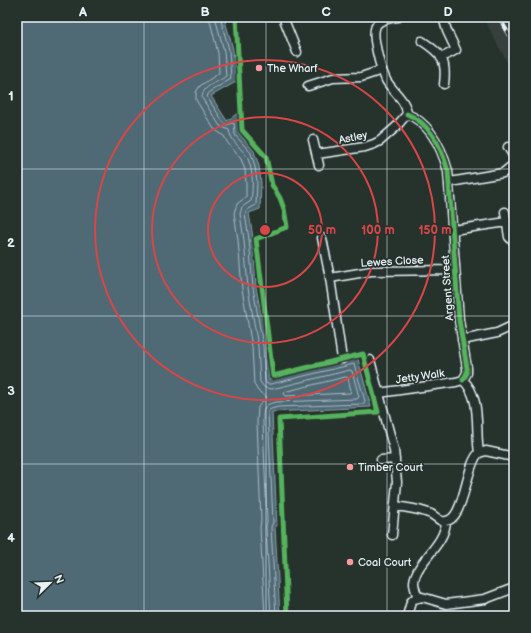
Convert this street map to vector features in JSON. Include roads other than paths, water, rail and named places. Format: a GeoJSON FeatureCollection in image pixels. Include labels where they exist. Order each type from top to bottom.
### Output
{"type":"FeatureCollection","features":[{"type":"Feature","properties":{"kind":"street"},"geometry":{"type":"LineString","coordinates":[[283,17],[297,52]]}},
{"type":"Feature","properties":{"kind":"street"},"geometry":{"type":"LineString","coordinates":[[377,20],[398,17]]}},
{"type":"Feature","properties":{"kind":"street"},"geometry":{"type":"LineString","coordinates":[[441,58],[456,50],[447,31],[443,17]]}},
{"type":"Feature","properties":{"kind":"street","name":"Argent Street"},"geometry":{"type":"LineString","coordinates":[[377,20],[374,32],[376,50],[382,70],[393,90],[405,105],[407,114],[416,118],[422,123],[437,143],[445,161],[450,182],[459,320],[467,368],[467,373],[463,380]]}},
{"type":"Feature","properties":{"kind":"street"},"geometry":{"type":"LineString","coordinates":[[422,41],[434,50],[441,58],[446,69],[444,84]]}},
{"type":"Feature","properties":{"kind":"street"},"geometry":{"type":"LineString","coordinates":[[308,86],[332,78],[361,77],[382,70]]}},
{"type":"Feature","properties":{"kind":"street","name":"Astley"},"geometry":{"type":"LineString","coordinates":[[317,154],[365,147],[374,144],[380,141],[407,114]]}},
{"type":"Feature","properties":{"kind":"street"},"geometry":{"type":"LineString","coordinates":[[313,140],[319,165]]}},
{"type":"Feature","properties":{"kind":"street"},"geometry":{"type":"LineString","coordinates":[[450,182],[503,173],[514,165],[514,157],[508,146]]}},
{"type":"Feature","properties":{"kind":"street"},"geometry":{"type":"LineString","coordinates":[[505,212],[509,237],[514,240]]}},
{"type":"Feature","properties":{"kind":"street"},"geometry":{"type":"LineString","coordinates":[[453,230],[507,222]]}},
{"type":"Feature","properties":{"kind":"street"},"geometry":{"type":"LineString","coordinates":[[322,238],[330,278],[342,359]]}},
{"type":"Feature","properties":{"kind":"street","name":"Lewes Close"},"geometry":{"type":"LineString","coordinates":[[330,278],[371,271],[455,270]]}},
{"type":"Feature","properties":{"kind":"street"},"geometry":{"type":"LineString","coordinates":[[462,340],[497,333],[514,325]]}},
{"type":"Feature","properties":{"kind":"street"},"geometry":{"type":"LineString","coordinates":[[370,360],[393,442],[397,482],[396,506],[392,535]]}},
{"type":"Feature","properties":{"kind":"street"},"geometry":{"type":"LineString","coordinates":[[396,506],[416,509],[446,521],[453,518],[457,513],[473,460],[479,452],[476,415],[472,391],[463,380]]}},
{"type":"Feature","properties":{"kind":"street","name":"Jetty Walk"},"geometry":{"type":"LineString","coordinates":[[380,393],[463,380]]}},
{"type":"Feature","properties":{"kind":"street"},"geometry":{"type":"LineString","coordinates":[[479,452],[486,451],[514,457]]}},
{"type":"Feature","properties":{"kind":"street"},"geometry":{"type":"LineString","coordinates":[[381,460],[395,459]]}},
{"type":"Feature","properties":{"kind":"street"},"geometry":{"type":"LineString","coordinates":[[418,598],[414,584],[416,574],[441,538],[446,521]]}},
{"type":"Feature","properties":{"kind":"street"},"geometry":{"type":"LineString","coordinates":[[407,616],[411,602],[422,596],[446,604],[485,599],[514,588]]}},
{"type":"Feature","properties":{"kind":"water"},"geometry":{"type":"Polygon","coordinates":[[[17,17],[224,17],[233,49],[236,82],[211,96],[227,121],[238,113],[239,133],[254,151],[259,166],[261,182],[260,209],[249,213],[253,238],[256,287],[267,345],[269,380],[358,359],[371,407],[272,412],[277,526],[275,526],[280,616],[17,616],[17,17]]]}},
{"type":"Feature","properties":{"kind":"railway"},"geometry":{"type":"LineString","coordinates":[[499,17],[514,43]]}},
{"type":"Feature","properties":{"kind":"railway"},"geometry":{"type":"LineString","coordinates":[[509,17],[514,26]]}},
{"type":"Feature","properties":{"kind":"place","name":"The Wharf"},"geometry":{"type":"Point","coordinates":[259,68]}},
{"type":"Feature","properties":{"kind":"place","name":"Timber Court"},"geometry":{"type":"Point","coordinates":[350,467]}},
{"type":"Feature","properties":{"kind":"place","name":"Coal Court"},"geometry":{"type":"Point","coordinates":[350,562]}}]}
